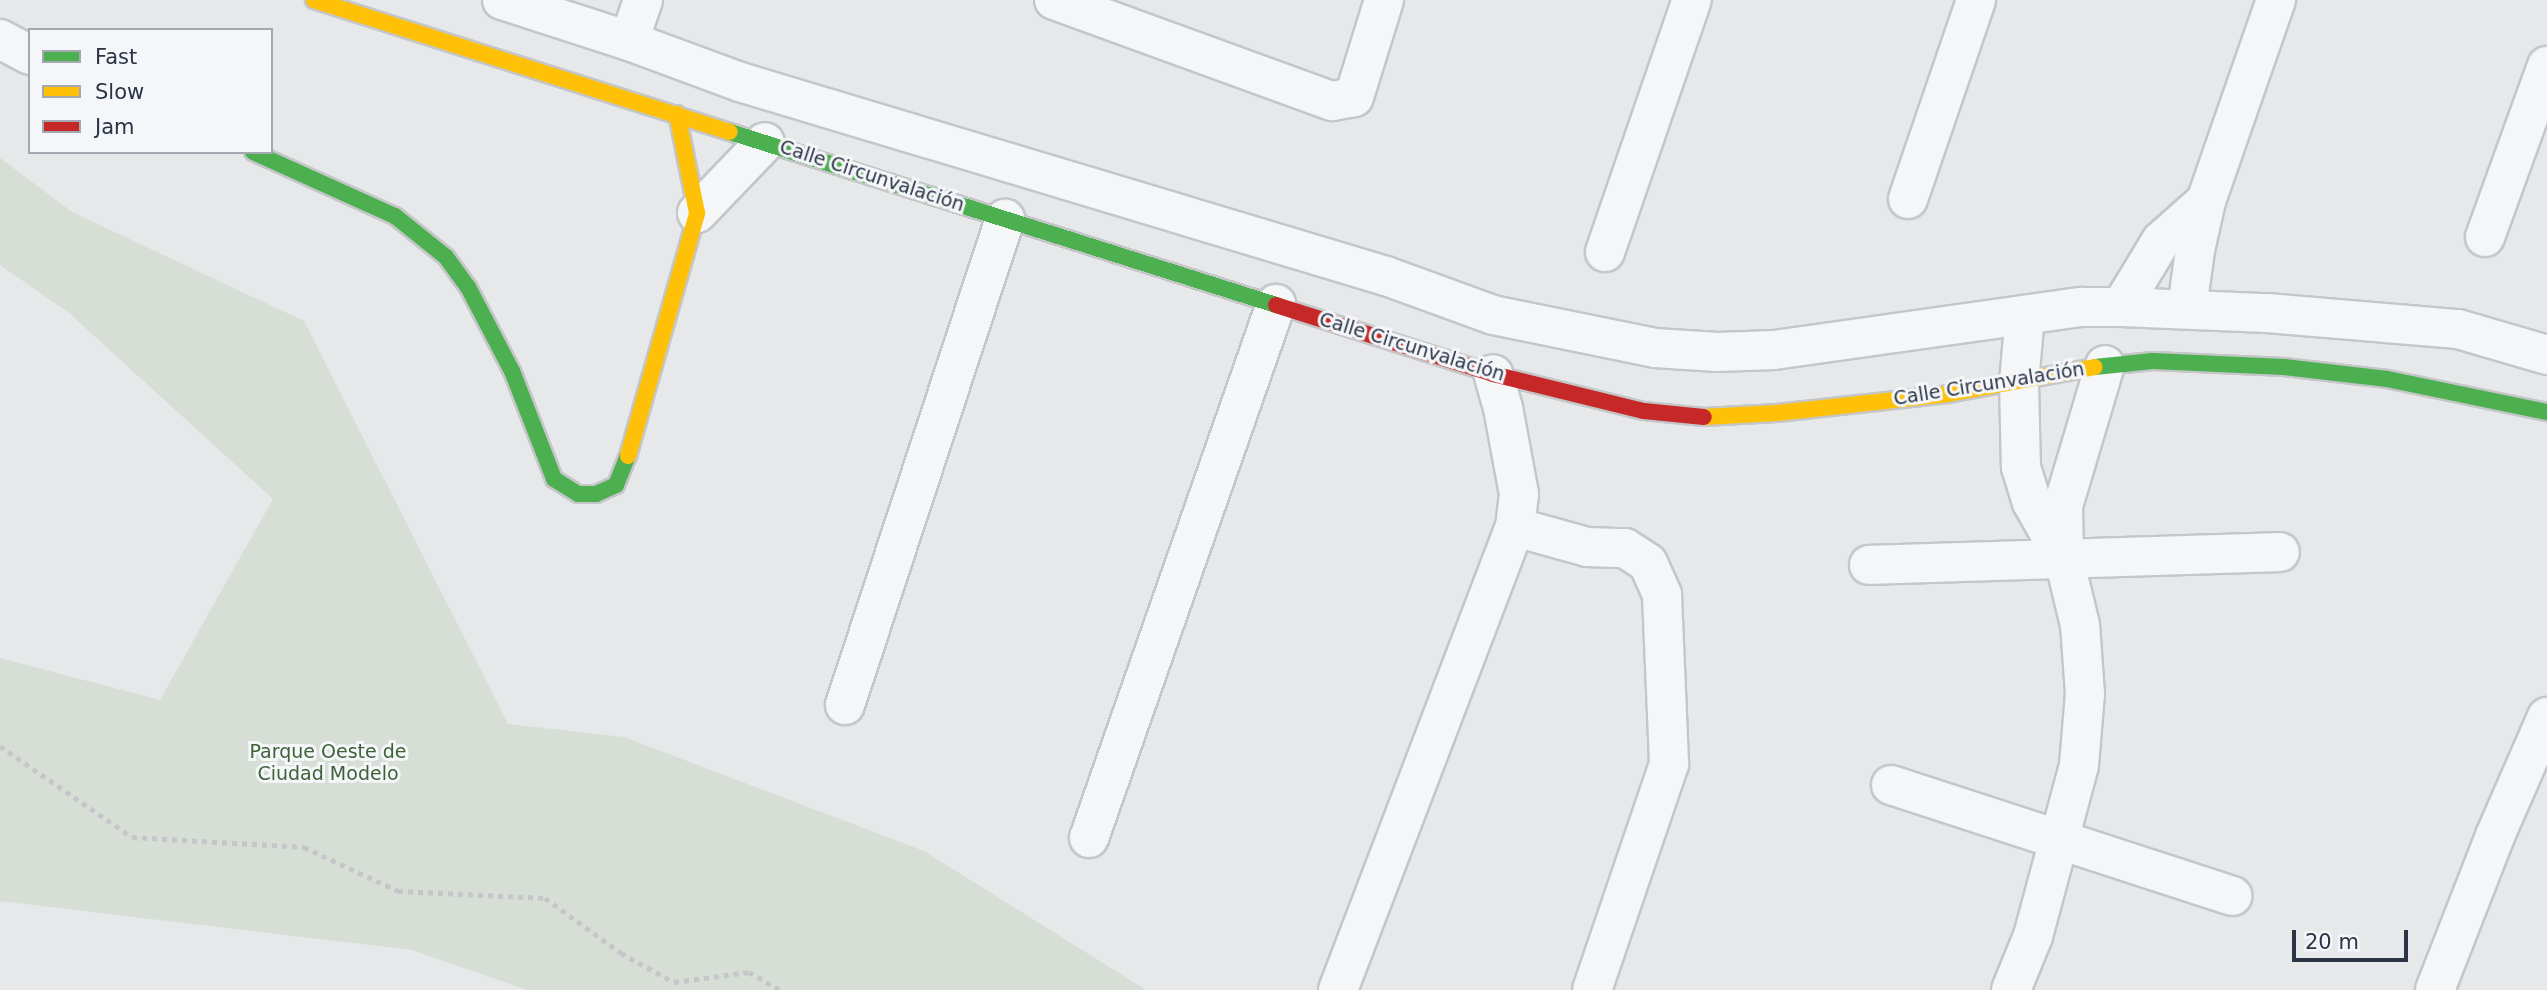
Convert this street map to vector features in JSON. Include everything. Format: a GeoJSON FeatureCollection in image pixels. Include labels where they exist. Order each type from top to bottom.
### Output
{"type":"FeatureCollection","features":[{"type":"Feature","properties":{"kind":"street","name":"Calle Circunvalación"},"geometry":{"type":"LineString","coordinates":[[314,0],[1493,374],[1644,411],[1709,417],[1948,394],[2105,365],[2153,361],[2284,367],[2387,379],[2547,412]]}},
{"type":"Feature","properties":{"kind":"street"},"geometry":{"type":"LineString","coordinates":[[502,0],[629,41],[740,82],[1386,276],[1493,314],[1655,348],[1717,352],[1774,350],[2081,307],[2121,307],[2188,308],[2458,329],[2547,355]]}},
{"type":"Feature","properties":{"kind":"street"},"geometry":{"type":"LineString","coordinates":[[629,41],[643,0]]}},
{"type":"Feature","properties":{"kind":"street"},"geometry":{"type":"LineString","coordinates":[[1054,0],[1332,101],[1354,97],[1384,0]]}},
{"type":"Feature","properties":{"kind":"street"},"geometry":{"type":"LineString","coordinates":[[1605,252],[1692,0]]}},
{"type":"Feature","properties":{"kind":"street"},"geometry":{"type":"LineString","coordinates":[[1908,199],[1976,0]]}},
{"type":"Feature","properties":{"kind":"street"},"geometry":{"type":"LineString","coordinates":[[2188,308],[2195,250],[2206,201],[2276,0]]}},
{"type":"Feature","properties":{"kind":"street"},"geometry":{"type":"LineString","coordinates":[[0,39],[28,54]]}},
{"type":"Feature","properties":{"kind":"street"},"geometry":{"type":"LineString","coordinates":[[2485,237],[2547,66]]}},
{"type":"Feature","properties":{"kind":"street"},"geometry":{"type":"LineString","coordinates":[[722,128],[740,82]]}},
{"type":"Feature","properties":{"kind":"street"},"geometry":{"type":"LineString","coordinates":[[257,154],[394,216],[446,257],[468,287],[512,371],[554,479],[578,494],[596,494],[616,485],[627,460],[697,213],[677,114]]}},
{"type":"Feature","properties":{"kind":"street"},"geometry":{"type":"LineString","coordinates":[[697,213],[765,142]]}},
{"type":"Feature","properties":{"kind":"street"},"geometry":{"type":"LineString","coordinates":[[2121,307],[2161,241],[2206,201]]}},
{"type":"Feature","properties":{"kind":"street"},"geometry":{"type":"LineString","coordinates":[[845,705],[1005,219]]}},
{"type":"Feature","properties":{"kind":"street"},"geometry":{"type":"LineString","coordinates":[[1089,838],[1276,304]]}},
{"type":"Feature","properties":{"kind":"street"},"geometry":{"type":"LineString","coordinates":[[2025,315],[2019,382],[2021,467],[2032,502],[2064,559]]}},
{"type":"Feature","properties":{"kind":"street"},"geometry":{"type":"LineString","coordinates":[[2011,990],[2033,936],[2079,765],[2085,694],[2080,625],[2064,559],[2063,506],[2105,365]]}},
{"type":"Feature","properties":{"kind":"street"},"geometry":{"type":"LineString","coordinates":[[1338,990],[1515,527],[1519,494],[1503,408],[1493,374]]}},
{"type":"Feature","properties":{"kind":"street"},"geometry":{"type":"LineString","coordinates":[[1515,527],[1587,547],[1625,548],[1648,563],[1662,595],[1669,764],[1592,990]]}},
{"type":"Feature","properties":{"kind":"street"},"geometry":{"type":"LineString","coordinates":[[1869,565],[2280,552]]}},
{"type":"Feature","properties":{"kind":"street"},"geometry":{"type":"LineString","coordinates":[[2435,990],[2495,836],[2547,717]]}},
{"type":"Feature","properties":{"kind":"street"},"geometry":{"type":"LineString","coordinates":[[1891,785],[2232,896]]}},
{"type":"Feature","properties":{"kind":"path"},"geometry":{"type":"LineString","coordinates":[[0,746],[132,837],[304,847],[398,891],[545,898],[621,953],[674,982],[749,972],[780,990]]}},
{"type":"Feature","properties":{"kind":"green space","name":"Parque Oeste de Ciudad Modelo"},"geometry":{"type":"Polygon","coordinates":[[[0,158],[72,212],[304,321],[508,724],[624,737],[924,851],[1146,990],[527,990],[412,950],[0,901],[0,658],[160,700],[273,499],[69,313],[0,265],[0,158]]]}},
{"type":"Feature","properties":{"kind":"traffic: fast"},"geometry":{"type":"LineString","coordinates":[[730,132],[1276,305]]}},
{"type":"Feature","properties":{"kind":"traffic: fast"},"geometry":{"type":"LineString","coordinates":[[257,154],[395,216],[446,257],[468,287],[512,371],[554,479],[578,494],[596,494],[616,485],[628,456]]}},
{"type":"Feature","properties":{"kind":"traffic: fast"},"geometry":{"type":"LineString","coordinates":[[2095,367],[2153,361],[2284,367],[2387,379],[2547,412]]}},
{"type":"Feature","properties":{"kind":"traffic: slow"},"geometry":{"type":"LineString","coordinates":[[314,0],[730,132]]}},
{"type":"Feature","properties":{"kind":"traffic: slow"},"geometry":{"type":"LineString","coordinates":[[628,456],[697,213],[677,114]]}},
{"type":"Feature","properties":{"kind":"traffic: slow"},"geometry":{"type":"LineString","coordinates":[[1704,417],[1777,413],[1948,394],[2095,367]]}},
{"type":"Feature","properties":{"kind":"traffic: jam"},"geometry":{"type":"LineString","coordinates":[[1276,305],[1493,374],[1644,411],[1704,417]]}}]}
